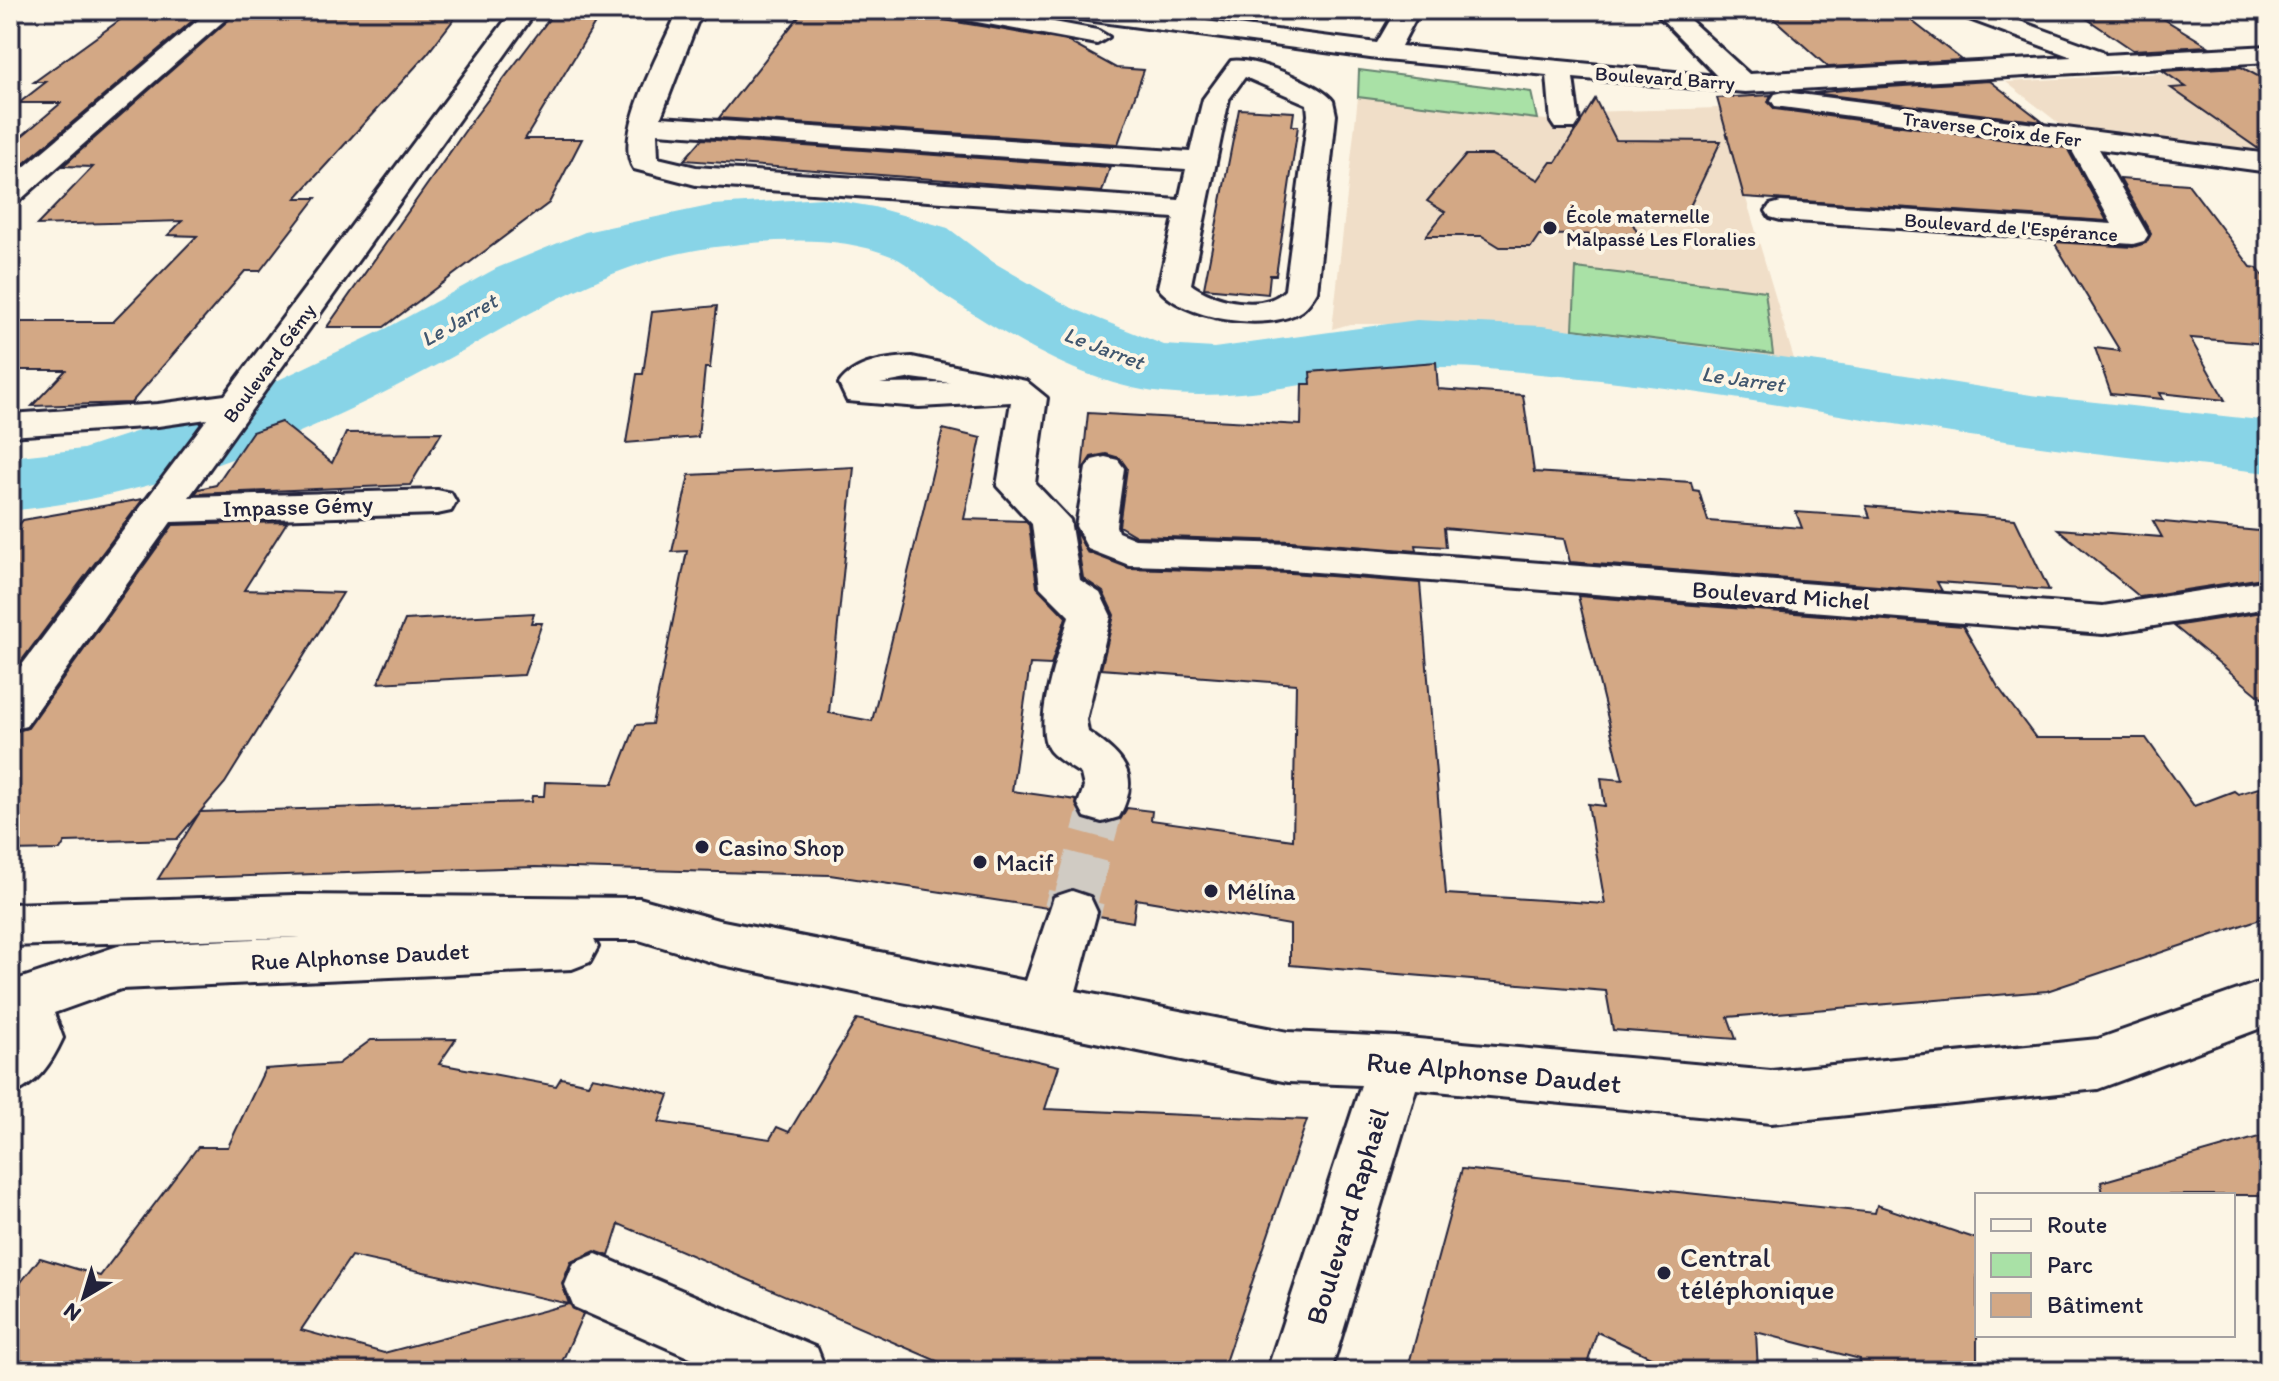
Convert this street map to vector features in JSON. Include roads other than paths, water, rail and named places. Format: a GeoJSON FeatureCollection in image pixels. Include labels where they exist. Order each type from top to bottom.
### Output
{"type":"FeatureCollection","features":[{"type":"Feature","properties":{"kind":"street"},"geometry":{"type":"LineString","coordinates":[[10,194],[224,10]]}},
{"type":"Feature","properties":{"kind":"street","name":"Boulevard Gémy"},"geometry":{"type":"LineString","coordinates":[[10,714],[525,10]]}},
{"type":"Feature","properties":{"kind":"street"},"geometry":{"type":"LineString","coordinates":[[698,10],[686,20],[645,124],[640,151],[644,163],[666,171],[1190,210]]}},
{"type":"Feature","properties":{"kind":"street"},"geometry":{"type":"LineString","coordinates":[[950,10],[1135,44]]}},
{"type":"Feature","properties":{"kind":"street","name":"Boulevard Barry"},"geometry":{"type":"LineString","coordinates":[[1064,10],[1156,16],[1197,29],[1559,71],[1636,88],[2269,54]]}},
{"type":"Feature","properties":{"kind":"street"},"geometry":{"type":"LineString","coordinates":[[1197,29],[1215,10]]}},
{"type":"Feature","properties":{"kind":"street"},"geometry":{"type":"LineString","coordinates":[[1385,52],[1408,10]]}},
{"type":"Feature","properties":{"kind":"street"},"geometry":{"type":"LineString","coordinates":[[1665,10],[1705,51],[1745,84]]}},
{"type":"Feature","properties":{"kind":"street"},"geometry":{"type":"LineString","coordinates":[[1966,10],[2009,29],[2081,50],[2105,63]]}},
{"type":"Feature","properties":{"kind":"street"},"geometry":{"type":"LineString","coordinates":[[1211,59],[1240,66],[1307,92],[1320,101],[1322,115],[1301,291],[1289,304],[1267,311],[1206,306],[1184,298],[1174,287],[1216,99],[1240,66],[1262,37]]}},
{"type":"Feature","properties":{"kind":"street"},"geometry":{"type":"LineString","coordinates":[[1559,71],[1565,122]]}},
{"type":"Feature","properties":{"kind":"street","name":"Traverse Croix de Fer"},"geometry":{"type":"LineString","coordinates":[[1717,84],[1836,109],[2269,163]]}},
{"type":"Feature","properties":{"kind":"street"},"geometry":{"type":"LineString","coordinates":[[645,124],[1201,161]]}},
{"type":"Feature","properties":{"kind":"street","name":"Boulevard de l'Espérance"},"geometry":{"type":"LineString","coordinates":[[1781,211],[2133,235],[2080,140]]}},
{"type":"Feature","properties":{"kind":"street"},"geometry":{"type":"LineString","coordinates":[[1014,388],[1029,398],[1016,486],[1051,520],[1060,587],[1085,603],[1090,616],[1064,720],[1067,740],[1102,765],[1107,787],[1102,804]]}},
{"type":"Feature","properties":{"kind":"street"},"geometry":{"type":"LineString","coordinates":[[10,425],[144,416],[240,403]]}},
{"type":"Feature","properties":{"kind":"street","name":"Boulevard Michel"},"geometry":{"type":"LineString","coordinates":[[1105,468],[1096,526],[1102,540],[1129,552],[1291,557],[2103,620],[2269,594]]}},
{"type":"Feature","properties":{"kind":"street","name":"Impasse Gémy"},"geometry":{"type":"LineString","coordinates":[[159,510],[437,502]]}},
{"type":"Feature","properties":{"kind":"street"},"geometry":{"type":"LineString","coordinates":[[1045,1008],[1072,912]]}},
{"type":"Feature","properties":{"kind":"street","name":"Rue Alphonse Daudet"},"geometry":{"type":"LineString","coordinates":[[10,925],[295,916],[639,919],[718,942],[1288,1057],[1396,1062],[1771,1097],[2098,1064],[2269,1002]]}},
{"type":"Feature","properties":{"kind":"street","name":"Rue Alphonse Daudet"},"geometry":{"type":"LineString","coordinates":[[14,999],[121,967],[718,942]]}},
{"type":"Feature","properties":{"kind":"street"},"geometry":{"type":"LineString","coordinates":[[10,1070],[36,1038],[14,999]]}},
{"type":"Feature","properties":{"kind":"street","name":"Boulevard Raphaël"},"geometry":{"type":"LineString","coordinates":[[1299,1371],[1396,1062]]}},
{"type":"Feature","properties":{"kind":"street"},"geometry":{"type":"LineString","coordinates":[[596,1285],[794,1371]]}},
{"type":"Feature","properties":{"kind":"waterway","name":"Le Jarret"},"geometry":{"type":"LineString","coordinates":[[10,484],[85,476],[158,456],[272,415],[415,345],[523,284],[610,247],[714,226],[822,219],[874,228],[923,243],[967,278],[1045,324],[1109,354],[1158,369],[1214,372],[1417,344],[1542,350],[1849,390],[2031,420],[2269,447]]}},
{"type":"Feature","properties":{"kind":"tunnel"},"geometry":{"type":"LineString","coordinates":[[1076,899],[1102,804]]}},
{"type":"Feature","properties":{"kind":"tunnel"},"geometry":{"type":"LineString","coordinates":[[1072,912],[1076,897]]}},
{"type":"Feature","properties":{"kind":"place","name":"École maternelle Malpassé Les Floralies"},"geometry":{"type":"Point","coordinates":[1550,228]}},
{"type":"Feature","properties":{"kind":"place","name":"Casino Shop"},"geometry":{"type":"Point","coordinates":[702,847]}},
{"type":"Feature","properties":{"kind":"place","name":"Macif"},"geometry":{"type":"Point","coordinates":[980,862]}},
{"type":"Feature","properties":{"kind":"place","name":"Mélína"},"geometry":{"type":"Point","coordinates":[1211,891]}},
{"type":"Feature","properties":{"kind":"place","name":"Central téléphonique"},"geometry":{"type":"Point","coordinates":[1664,1273]}}]}
